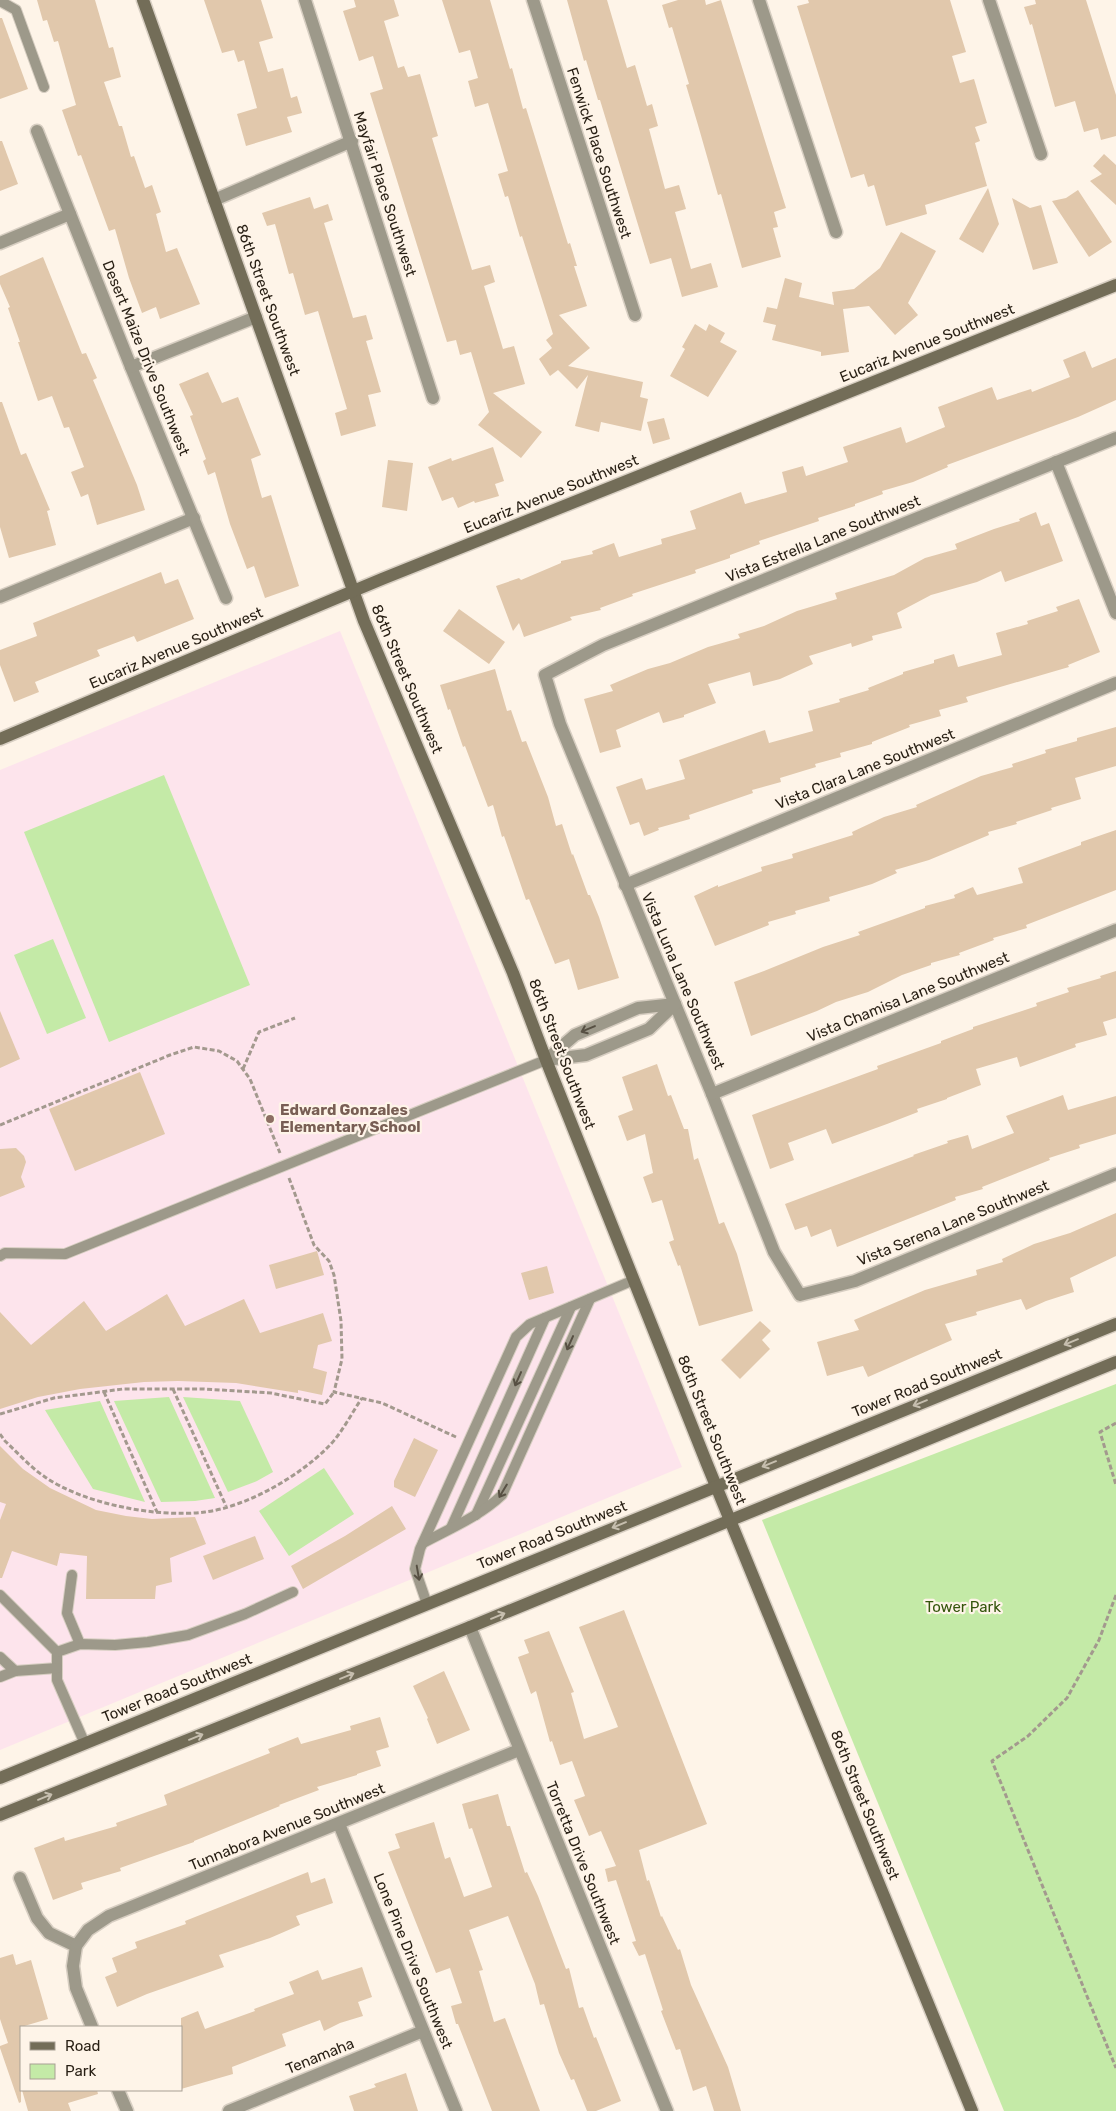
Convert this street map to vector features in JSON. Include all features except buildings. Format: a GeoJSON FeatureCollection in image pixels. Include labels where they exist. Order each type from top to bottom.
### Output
{"type":"FeatureCollection","features":[{"type":"Feature","properties":{"kind":"street","name":"86th Street Southwest"},"geometry":{"type":"LineString","coordinates":[[143,0],[368,630],[513,972],[546,1060],[716,1486],[972,2111]]}},
{"type":"Feature","properties":{"kind":"street","name":"Mayfair Place Southwest"},"geometry":{"type":"LineString","coordinates":[[305,0],[352,141],[433,398]]}},
{"type":"Feature","properties":{"kind":"street","name":"Fenwick Place Southwest"},"geometry":{"type":"LineString","coordinates":[[533,0],[635,315]]}},
{"type":"Feature","properties":{"kind":"street"},"geometry":{"type":"LineString","coordinates":[[759,0],[836,232]]}},
{"type":"Feature","properties":{"kind":"street"},"geometry":{"type":"LineString","coordinates":[[989,0],[1041,154]]}},
{"type":"Feature","properties":{"kind":"street","name":"Desert Maize Drive Southwest"},"geometry":{"type":"LineString","coordinates":[[37,131],[226,598]]}},
{"type":"Feature","properties":{"kind":"street"},"geometry":{"type":"LineString","coordinates":[[214,200],[352,141]]}},
{"type":"Feature","properties":{"kind":"street"},"geometry":{"type":"LineString","coordinates":[[0,243],[70,214]]}},
{"type":"Feature","properties":{"kind":"street","name":"Eucariz Avenue Southwest"},"geometry":{"type":"LineString","coordinates":[[0,739],[353,591],[1116,285]]}},
{"type":"Feature","properties":{"kind":"street"},"geometry":{"type":"LineString","coordinates":[[131,367],[256,317]]}},
{"type":"Feature","properties":{"kind":"street","name":"Vista Estrella Lane Southwest"},"geometry":{"type":"LineString","coordinates":[[545,675],[603,645],[1116,438]]}},
{"type":"Feature","properties":{"kind":"street"},"geometry":{"type":"LineString","coordinates":[[1056,462],[1116,613]]}},
{"type":"Feature","properties":{"kind":"street"},"geometry":{"type":"LineString","coordinates":[[0,597],[194,518]]}},
{"type":"Feature","properties":{"kind":"street","name":"Vista Luna Lane Southwest"},"geometry":{"type":"LineString","coordinates":[[545,675],[560,724],[712,1094],[774,1252],[800,1295]]}},
{"type":"Feature","properties":{"kind":"street","name":"Vista Clara Lane Southwest"},"geometry":{"type":"LineString","coordinates":[[626,884],[1116,683]]}},
{"type":"Feature","properties":{"kind":"street","name":"Vista Chamisa Lane Southwest"},"geometry":{"type":"LineString","coordinates":[[712,1094],[1116,930]]}},
{"type":"Feature","properties":{"kind":"street"},"geometry":{"type":"LineString","coordinates":[[546,1060],[586,1056],[649,1029],[675,1004]]}},
{"type":"Feature","properties":{"kind":"street"},"geometry":{"type":"LineString","coordinates":[[546,1060],[576,1034],[638,1008],[675,1004]]}},
{"type":"Feature","properties":{"kind":"street","name":"Vista Serena Lane Southwest"},"geometry":{"type":"LineString","coordinates":[[800,1295],[855,1281],[1116,1174]]}},
{"type":"Feature","properties":{"kind":"street","name":"Tower Road Southwest"},"geometry":{"type":"LineString","coordinates":[[0,1778],[1116,1324]]}},
{"type":"Feature","properties":{"kind":"street"},"geometry":{"type":"LineString","coordinates":[[0,1815],[470,1627],[1116,1362]]}},
{"type":"Feature","properties":{"kind":"street","name":"Torretta Drive Southwest"},"geometry":{"type":"LineString","coordinates":[[470,1627],[667,2111]]}},
{"type":"Feature","properties":{"kind":"street","name":"Tunnabora Avenue Southwest"},"geometry":{"type":"LineString","coordinates":[[76,1946],[88,1930],[109,1916],[519,1750]]}},
{"type":"Feature","properties":{"kind":"street","name":"Lone Pine Drive Southwest"},"geometry":{"type":"LineString","coordinates":[[339,1824],[456,2111]]}},
{"type":"Feature","properties":{"kind":"street"},"geometry":{"type":"LineString","coordinates":[[20,1878],[37,1918],[49,1933],[76,1946],[73,1966],[76,1988],[92,2026]]}},
{"type":"Feature","properties":{"kind":"street","name":"Tenamaha"},"geometry":{"type":"LineString","coordinates":[[229,2111],[423,2031]]}},
{"type":"Feature","properties":{"kind":"street"},"geometry":{"type":"LineString","coordinates":[[118,2091],[127,2111]]}},
{"type":"Feature","properties":{"kind":"lane"},"geometry":{"type":"LineString","coordinates":[[0,1],[16,10],[44,87]]}},
{"type":"Feature","properties":{"kind":"lane"},"geometry":{"type":"LineString","coordinates":[[0,1256],[6,1253],[65,1254],[546,1060]]}},
{"type":"Feature","properties":{"kind":"lane"},"geometry":{"type":"LineString","coordinates":[[427,1604],[415,1569],[423,1543],[516,1338],[530,1324],[634,1280]]}},
{"type":"Feature","properties":{"kind":"lane"},"geometry":{"type":"LineString","coordinates":[[423,1543],[490,1506],[502,1495],[590,1299]]}},
{"type":"Feature","properties":{"kind":"lane"},"geometry":{"type":"LineString","coordinates":[[475,1515],[571,1307]]}},
{"type":"Feature","properties":{"kind":"lane"},"geometry":{"type":"LineString","coordinates":[[451,1528],[545,1318]]}},
{"type":"Feature","properties":{"kind":"lane"},"geometry":{"type":"LineString","coordinates":[[72,1575],[67,1614],[80,1644]]}},
{"type":"Feature","properties":{"kind":"lane"},"geometry":{"type":"LineString","coordinates":[[57,1652],[80,1644],[115,1645],[148,1642],[188,1635],[245,1614],[294,1592]]}},
{"type":"Feature","properties":{"kind":"lane"},"geometry":{"type":"LineString","coordinates":[[0,1595],[57,1652],[57,1680],[84,1744]]}},
{"type":"Feature","properties":{"kind":"lane"},"geometry":{"type":"LineString","coordinates":[[0,1656],[15,1671]]}},
{"type":"Feature","properties":{"kind":"lane"},"geometry":{"type":"LineString","coordinates":[[0,1677],[15,1671],[57,1668]]}},
{"type":"Feature","properties":{"kind":"path"},"geometry":{"type":"LineString","coordinates":[[243,1070],[259,1032],[294,1018]]}},
{"type":"Feature","properties":{"kind":"path"},"geometry":{"type":"LineString","coordinates":[[0,1125],[170,1055],[194,1048],[219,1050],[237,1061],[250,1079],[280,1154]]}},
{"type":"Feature","properties":{"kind":"path"},"geometry":{"type":"LineString","coordinates":[[0,1414],[54,1398],[123,1389],[204,1389],[271,1393],[325,1404],[334,1392],[342,1359],[341,1321],[334,1275],[329,1261],[314,1245],[288,1175]]}},
{"type":"Feature","properties":{"kind":"path"},"geometry":{"type":"LineString","coordinates":[[172,1389],[226,1506]]}},
{"type":"Feature","properties":{"kind":"path"},"geometry":{"type":"LineString","coordinates":[[104,1392],[157,1512]]}},
{"type":"Feature","properties":{"kind":"path"},"geometry":{"type":"LineString","coordinates":[[334,1392],[382,1403],[457,1438]]}},
{"type":"Feature","properties":{"kind":"path"},"geometry":{"type":"LineString","coordinates":[[0,1434],[5,1441],[45,1477],[92,1500],[157,1512],[205,1512],[246,1500],[293,1477],[329,1447],[362,1398]]}},
{"type":"Feature","properties":{"kind":"path"},"geometry":{"type":"LineString","coordinates":[[1116,1423],[1100,1432],[1116,1485]]}},
{"type":"Feature","properties":{"kind":"path"},"geometry":{"type":"LineString","coordinates":[[1116,1595],[1099,1640],[1067,1698],[1028,1736],[992,1761],[1116,2068]]}},
{"type":"Feature","properties":{"kind":"shaded area","name":"Edward Gonzales Elementary School"},"geometry":{"type":"Polygon","coordinates":[[[340,631],[682,1467],[0,1750],[0,770],[340,631]]]}},
{"type":"Feature","properties":{"kind":"green space"},"geometry":{"type":"Polygon","coordinates":[[[164,775],[250,985],[109,1042],[24,832],[164,775]]]}},
{"type":"Feature","properties":{"kind":"green space"},"geometry":{"type":"Polygon","coordinates":[[[53,939],[86,1018],[47,1034],[14,955],[53,939]]]}},
{"type":"Feature","properties":{"kind":"green space","name":"Tower Park"},"geometry":{"type":"Polygon","coordinates":[[[1116,1384],[1116,2111],[1004,2111],[762,1520],[1116,1384]]]}},
{"type":"Feature","properties":{"kind":"green space"},"geometry":{"type":"Polygon","coordinates":[[[169,1397],[215,1498],[195,1501],[161,1502],[114,1401],[169,1397]]]}},
{"type":"Feature","properties":{"kind":"green space"},"geometry":{"type":"Polygon","coordinates":[[[183,1397],[240,1401],[273,1472],[257,1481],[228,1492],[183,1397]]]}},
{"type":"Feature","properties":{"kind":"green space"},"geometry":{"type":"Polygon","coordinates":[[[100,1401],[145,1502],[93,1489],[45,1410],[100,1401]]]}},
{"type":"Feature","properties":{"kind":"green space"},"geometry":{"type":"Polygon","coordinates":[[[324,1468],[354,1514],[289,1556],[259,1511],[324,1468]]]}},
{"type":"Feature","properties":{"kind":"place","name":"Edward Gonzales Elementary School"},"geometry":{"type":"Point","coordinates":[270,1119]}}]}
